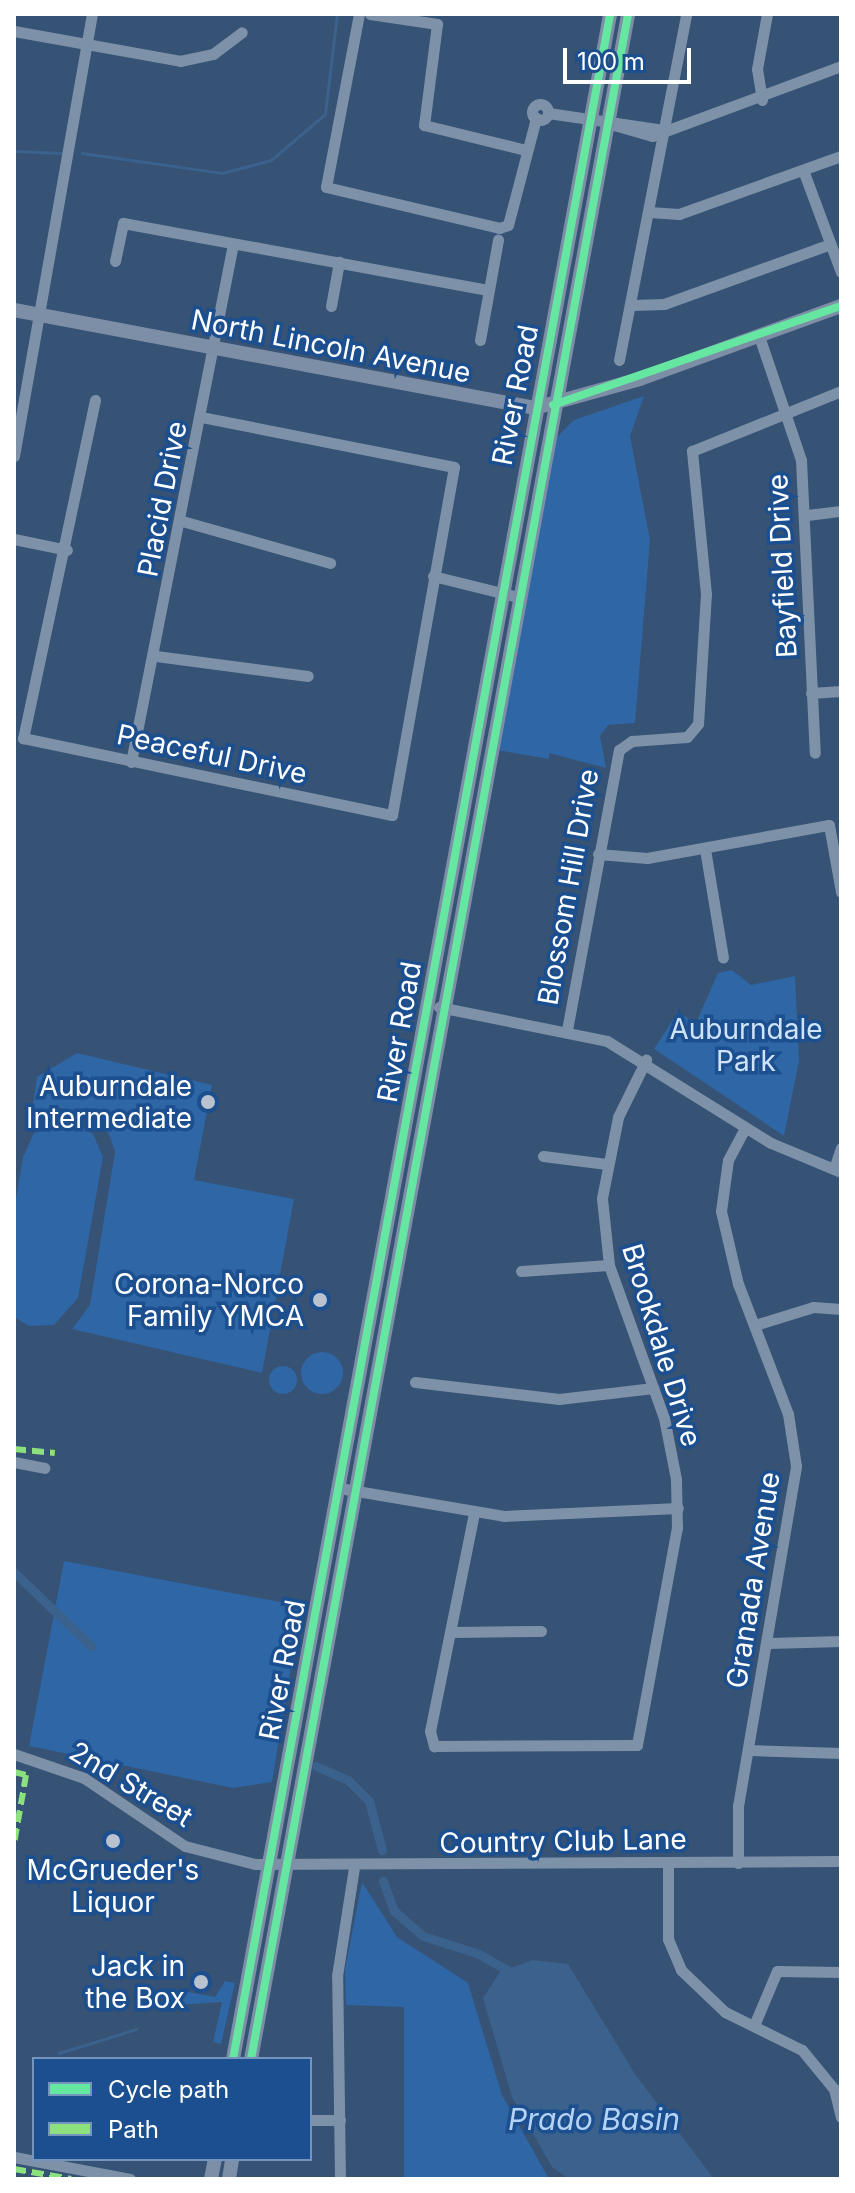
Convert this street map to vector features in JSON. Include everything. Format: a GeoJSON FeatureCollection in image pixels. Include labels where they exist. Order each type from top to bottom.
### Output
{"type":"FeatureCollection","features":[{"type":"Feature","properties":{"kind":"main road","name":"River Road"},"geometry":{"type":"LineString","coordinates":[[233,2057],[339,1488],[499,590],[610,14]]}},
{"type":"Feature","properties":{"kind":"main road","name":"River Road"},"geometry":{"type":"LineString","coordinates":[[251,2057],[553,405],[628,14]]}},
{"type":"Feature","properties":{"kind":"main road","name":"North Lincoln Avenue"},"geometry":{"type":"LineString","coordinates":[[14,310],[535,408],[553,405],[841,306]]}},
{"type":"Feature","properties":{"kind":"street"},"geometry":{"type":"LineString","coordinates":[[14,456],[35,314],[92,14]]}},
{"type":"Feature","properties":{"kind":"street"},"geometry":{"type":"LineString","coordinates":[[359,14],[326,187],[508,225],[536,118],[548,113],[589,123],[607,123],[652,136],[762,100],[841,66]]}},
{"type":"Feature","properties":{"kind":"street"},"geometry":{"type":"LineString","coordinates":[[370,14],[437,24],[424,125],[526,150]]}},
{"type":"Feature","properties":{"kind":"street"},"geometry":{"type":"LineString","coordinates":[[619,360],[686,14]]}},
{"type":"Feature","properties":{"kind":"street"},"geometry":{"type":"LineString","coordinates":[[762,100],[757,69],[767,14]]}},
{"type":"Feature","properties":{"kind":"street"},"geometry":{"type":"LineString","coordinates":[[14,31],[198,60],[242,32]]}},
{"type":"Feature","properties":{"kind":"street"},"geometry":{"type":"LineString","coordinates":[[649,212],[679,214],[841,156]]}},
{"type":"Feature","properties":{"kind":"street"},"geometry":{"type":"LineString","coordinates":[[803,170],[841,272]]}},
{"type":"Feature","properties":{"kind":"street"},"geometry":{"type":"LineString","coordinates":[[115,261],[123,223],[488,290]]}},
{"type":"Feature","properties":{"kind":"street"},"geometry":{"type":"LineString","coordinates":[[480,340],[498,240]]}},
{"type":"Feature","properties":{"kind":"street","name":"Placid Drive"},"geometry":{"type":"LineString","coordinates":[[131,762],[156,656],[233,244]]}},
{"type":"Feature","properties":{"kind":"street"},"geometry":{"type":"LineString","coordinates":[[632,305],[664,304],[831,244]]}},
{"type":"Feature","properties":{"kind":"street"},"geometry":{"type":"LineString","coordinates":[[331,306],[339,262]]}},
{"type":"Feature","properties":{"kind":"street","name":"Bayfield Drive"},"geometry":{"type":"LineString","coordinates":[[759,336],[787,411],[807,515],[815,753]]}},
{"type":"Feature","properties":{"kind":"street","name":"Blossom Hill Drive"},"geometry":{"type":"LineString","coordinates":[[567,1030],[619,750],[632,741],[687,737],[698,724],[706,594],[692,451],[841,391]]}},
{"type":"Feature","properties":{"kind":"street"},"geometry":{"type":"LineString","coordinates":[[14,539],[67,550],[95,400]]}},
{"type":"Feature","properties":{"kind":"street"},"geometry":{"type":"LineString","coordinates":[[202,417],[454,467],[433,576],[518,597]]}},
{"type":"Feature","properties":{"kind":"street"},"geometry":{"type":"LineString","coordinates":[[807,515],[841,511]]}},
{"type":"Feature","properties":{"kind":"street"},"geometry":{"type":"LineString","coordinates":[[182,521],[330,563]]}},
{"type":"Feature","properties":{"kind":"street","name":"Peaceful Drive"},"geometry":{"type":"LineString","coordinates":[[67,550],[23,738],[392,815],[433,576]]}},
{"type":"Feature","properties":{"kind":"street"},"geometry":{"type":"LineString","coordinates":[[156,656],[308,676]]}},
{"type":"Feature","properties":{"kind":"street"},"geometry":{"type":"LineString","coordinates":[[811,693],[841,691]]}},
{"type":"Feature","properties":{"kind":"street"},"geometry":{"type":"LineString","coordinates":[[598,854],[647,858],[829,825],[841,892]]}},
{"type":"Feature","properties":{"kind":"street"},"geometry":{"type":"LineString","coordinates":[[705,849],[723,958]]}},
{"type":"Feature","properties":{"kind":"street"},"geometry":{"type":"LineString","coordinates":[[426,1005],[567,1030],[646,1060],[745,1128],[837,1170],[841,1148]]}},
{"type":"Feature","properties":{"kind":"street","name":"Brookdale Drive"},"geometry":{"type":"LineString","coordinates":[[453,1632],[430,1731],[434,1746],[637,1745],[678,1508],[672,1448],[609,1265],[602,1232],[606,1164],[646,1060]]}},
{"type":"Feature","properties":{"kind":"street","name":"Granada Avenue"},"geometry":{"type":"LineString","coordinates":[[738,1863],[738,1806],[769,1643],[796,1466],[788,1414],[755,1325],[721,1211],[728,1160],[745,1128]]}},
{"type":"Feature","properties":{"kind":"street"},"geometry":{"type":"LineString","coordinates":[[543,1156],[606,1164]]}},
{"type":"Feature","properties":{"kind":"street"},"geometry":{"type":"LineString","coordinates":[[521,1271],[609,1265]]}},
{"type":"Feature","properties":{"kind":"street"},"geometry":{"type":"LineString","coordinates":[[755,1325],[813,1307],[841,1309]]}},
{"type":"Feature","properties":{"kind":"street"},"geometry":{"type":"LineString","coordinates":[[415,1382],[559,1399],[653,1388]]}},
{"type":"Feature","properties":{"kind":"street"},"geometry":{"type":"LineString","coordinates":[[14,1462],[44,1468]]}},
{"type":"Feature","properties":{"kind":"street"},"geometry":{"type":"LineString","coordinates":[[339,1488],[474,1513],[678,1508]]}},
{"type":"Feature","properties":{"kind":"street"},"geometry":{"type":"LineString","coordinates":[[474,1513],[453,1632],[541,1631]]}},
{"type":"Feature","properties":{"kind":"street"},"geometry":{"type":"LineString","coordinates":[[769,1643],[841,1641]]}},
{"type":"Feature","properties":{"kind":"street"},"geometry":{"type":"LineString","coordinates":[[750,1750],[841,1753]]}},
{"type":"Feature","properties":{"kind":"street","name":"2nd Street"},"geometry":{"type":"LineString","coordinates":[[14,1754],[84,1778],[185,1846],[285,1866]]}},
{"type":"Feature","properties":{"kind":"street","name":"Country Club Lane"},"geometry":{"type":"LineString","coordinates":[[285,1866],[841,1861]]}},
{"type":"Feature","properties":{"kind":"street"},"geometry":{"type":"LineString","coordinates":[[668,1864],[668,1939],[681,1970],[701,1996],[802,2050],[838,2088],[841,2117]]}},
{"type":"Feature","properties":{"kind":"street"},"geometry":{"type":"LineString","coordinates":[[340,2179],[337,1976],[354,1867]]}},
{"type":"Feature","properties":{"kind":"street"},"geometry":{"type":"LineString","coordinates":[[755,2023],[777,1971],[841,1972]]}},
{"type":"Feature","properties":{"kind":"street"},"geometry":{"type":"LineString","coordinates":[[312,2120],[340,2120]]}},
{"type":"Feature","properties":{"kind":"street"},"geometry":{"type":"LineString","coordinates":[[32,2161],[130,2179]]}},
{"type":"Feature","properties":{"kind":"green space"},"geometry":{"type":"Polygon","coordinates":[[[644,396],[630,436],[650,540],[635,723],[608,725],[600,736],[606,768],[549,753],[549,759],[497,750],[557,437],[574,420],[644,396]]]}},
{"type":"Feature","properties":{"kind":"green space","name":"Auburndale Park"},"geometry":{"type":"Polygon","coordinates":[[[732,970],[751,985],[795,976],[799,1061],[784,1136],[654,1049],[678,1012],[696,1023],[718,973],[732,970]]]}},
{"type":"Feature","properties":{"kind":"green space"},"geometry":{"type":"Polygon","coordinates":[[[77,1053],[212,1085],[194,1180],[294,1199],[262,1373],[72,1329],[90,1305],[115,1152],[109,1134],[84,1111],[58,1108],[31,1118],[37,1077],[77,1053]]]}},
{"type":"Feature","properties":{"kind":"green space"},"geometry":{"type":"Polygon","coordinates":[[[71,1121],[93,1134],[103,1157],[78,1298],[54,1325],[29,1326],[14,1317],[14,1211],[23,1157],[34,1133],[71,1121]]]}},
{"type":"Feature","properties":{"kind":"green space"},"geometry":{"type":"Polygon","coordinates":[[[322,1352],[337,1358],[343,1373],[337,1388],[322,1394],[307,1388],[301,1373],[307,1358],[322,1352]]]}},
{"type":"Feature","properties":{"kind":"green space"},"geometry":{"type":"Polygon","coordinates":[[[283,1366],[293,1370],[297,1380],[293,1390],[283,1394],[273,1390],[269,1380],[273,1370],[283,1366]]]}},
{"type":"Feature","properties":{"kind":"green space"},"geometry":{"type":"Polygon","coordinates":[[[64,1561],[301,1606],[272,1782],[233,1788],[29,1746],[64,1561]]]}},
{"type":"Feature","properties":{"kind":"green space"},"geometry":{"type":"Polygon","coordinates":[[[362,1882],[397,1937],[468,1983],[502,2095],[549,2179],[404,2179],[404,2007],[346,2005],[345,1969],[362,1882]]]}},
{"type":"Feature","properties":{"kind":"green space"},"geometry":{"type":"Polygon","coordinates":[[[225,1981],[235,1983],[221,2044],[213,2042],[222,2002],[162,2006],[173,1999],[167,1988],[215,1997],[225,1981]]]}},
{"type":"Feature","properties":{"kind":"water","name":"Prado Basin"},"geometry":{"type":"Polygon","coordinates":[[[533,1960],[568,1964],[635,2074],[714,2179],[569,2179],[552,2167],[512,2097],[483,1998],[500,1972],[533,1960]]]}},
{"type":"Feature","properties":{"kind":"waterway"},"geometry":{"type":"LineString","coordinates":[[82,153],[222,173],[271,160],[325,114],[337,14]]}},
{"type":"Feature","properties":{"kind":"waterway"},"geometry":{"type":"LineString","coordinates":[[14,151],[62,153]]}},
{"type":"Feature","properties":{"kind":"waterway"},"geometry":{"type":"LineString","coordinates":[[14,1572],[91,1646]]}},
{"type":"Feature","properties":{"kind":"waterway"},"geometry":{"type":"LineString","coordinates":[[316,1766],[348,1780],[369,1801],[382,1850]]}},
{"type":"Feature","properties":{"kind":"waterway"},"geometry":{"type":"LineString","coordinates":[[383,1881],[394,1911],[423,1936],[479,1954],[519,1977]]}},
{"type":"Feature","properties":{"kind":"waterway"},"geometry":{"type":"LineString","coordinates":[[59,2053],[136,2029]]}},
{"type":"Feature","properties":{"kind":"marked path"},"geometry":{"type":"LineString","coordinates":[[14,1449],[55,1453]]}},
{"type":"Feature","properties":{"kind":"marked path"},"geometry":{"type":"LineString","coordinates":[[14,1772],[26,1775],[14,1844]]}},
{"type":"Feature","properties":{"kind":"marked path"},"geometry":{"type":"LineString","coordinates":[[14,2169],[71,2179]]}},
{"type":"Feature","properties":{"kind":"cycle path"},"geometry":{"type":"LineString","coordinates":[[233,2057],[610,14]]}},
{"type":"Feature","properties":{"kind":"cycle path"},"geometry":{"type":"LineString","coordinates":[[251,2057],[628,14]]}},
{"type":"Feature","properties":{"kind":"cycle path"},"geometry":{"type":"LineString","coordinates":[[553,405],[841,306]]}},
{"type":"Feature","properties":{"kind":"place","name":"Auburndale Intermediate"},"geometry":{"type":"Point","coordinates":[208,1102]}},
{"type":"Feature","properties":{"kind":"place","name":"Corona-Norco Family YMCA"},"geometry":{"type":"Point","coordinates":[320,1300]}},
{"type":"Feature","properties":{"kind":"place","name":"McGrueder's Liquor"},"geometry":{"type":"Point","coordinates":[113,1841]}},
{"type":"Feature","properties":{"kind":"place","name":"Jack in the Box"},"geometry":{"type":"Point","coordinates":[201,1982]}}]}
